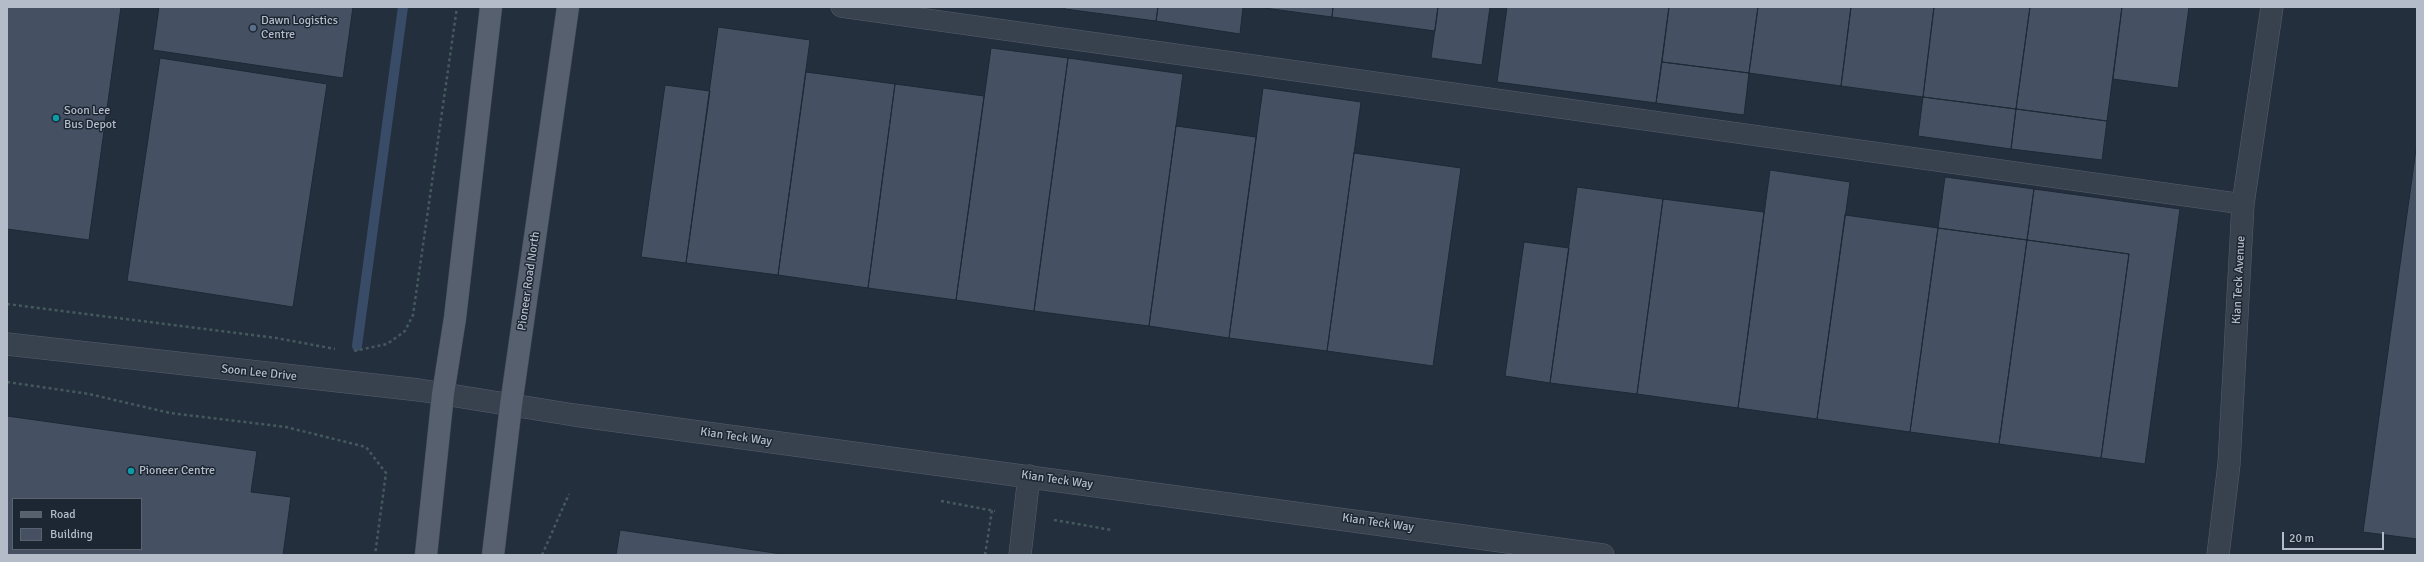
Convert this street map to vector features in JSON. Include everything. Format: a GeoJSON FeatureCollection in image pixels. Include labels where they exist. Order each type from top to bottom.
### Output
{"type":"FeatureCollection","features":[{"type":"Feature","properties":{"kind":"main road"},"geometry":{"type":"LineString","coordinates":[[426,555],[443,394],[455,318],[492,7]]}},
{"type":"Feature","properties":{"kind":"main road","name":"Pioneer Road North"},"geometry":{"type":"LineString","coordinates":[[493,555],[511,405],[568,7]]}},
{"type":"Feature","properties":{"kind":"street","name":"Kian Teck Avenue"},"geometry":{"type":"LineString","coordinates":[[2218,555],[2229,464],[2243,204],[2272,7]]}},
{"type":"Feature","properties":{"kind":"street","name":"Soon Lee Drive"},"geometry":{"type":"LineString","coordinates":[[7,344],[443,394],[511,405]]}},
{"type":"Feature","properties":{"kind":"street","name":"Kian Teck Way"},"geometry":{"type":"LineString","coordinates":[[511,405],[1602,555]]}},
{"type":"Feature","properties":{"kind":"street"},"geometry":{"type":"LineString","coordinates":[[1020,555],[1029,476]]}},
{"type":"Feature","properties":{"kind":"lane"},"geometry":{"type":"LineString","coordinates":[[841,7],[2243,204]]}},
{"type":"Feature","properties":{"kind":"path"},"geometry":{"type":"LineString","coordinates":[[349,351],[360,352],[387,344],[405,331],[413,315],[457,7]]}},
{"type":"Feature","properties":{"kind":"path"},"geometry":{"type":"LineString","coordinates":[[7,304],[276,338],[336,350]]}},
{"type":"Feature","properties":{"kind":"path"},"geometry":{"type":"LineString","coordinates":[[7,382],[89,394],[170,413],[286,427],[366,447],[386,473],[375,555]]}},
{"type":"Feature","properties":{"kind":"path"},"geometry":{"type":"LineString","coordinates":[[542,555],[570,494]]}},
{"type":"Feature","properties":{"kind":"path"},"geometry":{"type":"LineString","coordinates":[[985,555],[992,510]]}},
{"type":"Feature","properties":{"kind":"building","name":"Soon Lee Bus Depot"},"geometry":{"type":"Polygon","coordinates":[[[7,7],[121,7],[89,240],[7,229],[7,7]]]}},
{"type":"Feature","properties":{"kind":"building","name":"Dawn Logistics Centre"},"geometry":{"type":"Polygon","coordinates":[[[159,7],[353,7],[343,78],[153,50],[159,7]]]}},
{"type":"Feature","properties":{"kind":"building"},"geometry":{"type":"Polygon","coordinates":[[[1065,7],[1158,7],[1156,21],[1065,9],[1065,7]]]}},
{"type":"Feature","properties":{"kind":"building"},"geometry":{"type":"Polygon","coordinates":[[[1158,7],[1243,7],[1240,34],[1156,21],[1158,7]]]}},
{"type":"Feature","properties":{"kind":"building"},"geometry":{"type":"Polygon","coordinates":[[[1257,7],[1333,7],[1332,17],[1257,7]]]}},
{"type":"Feature","properties":{"kind":"building"},"geometry":{"type":"Polygon","coordinates":[[[1333,7],[1438,7],[1435,31],[1332,17],[1333,7]]]}},
{"type":"Feature","properties":{"kind":"building"},"geometry":{"type":"Polygon","coordinates":[[[1438,7],[1490,7],[1482,65],[1431,58],[1438,7]]]}},
{"type":"Feature","properties":{"kind":"building"},"geometry":{"type":"Polygon","coordinates":[[[1507,7],[1669,7],[1656,103],[1497,82],[1507,7]]]}},
{"type":"Feature","properties":{"kind":"building"},"geometry":{"type":"Polygon","coordinates":[[[1669,7],[1758,7],[1749,73],[1662,62],[1669,7]]]}},
{"type":"Feature","properties":{"kind":"building"},"geometry":{"type":"Polygon","coordinates":[[[1758,7],[1851,7],[1841,86],[1749,73],[1758,7]]]}},
{"type":"Feature","properties":{"kind":"building"},"geometry":{"type":"Polygon","coordinates":[[[1851,7],[1934,7],[1923,97],[1841,86],[1851,7]]]}},
{"type":"Feature","properties":{"kind":"building"},"geometry":{"type":"Polygon","coordinates":[[[1934,7],[2030,7],[2016,109],[1923,97],[1934,7]]]}},
{"type":"Feature","properties":{"kind":"building"},"geometry":{"type":"Polygon","coordinates":[[[2030,7],[2122,7],[2107,121],[2016,109],[2030,7]]]}},
{"type":"Feature","properties":{"kind":"building"},"geometry":{"type":"Polygon","coordinates":[[[2122,7],[2189,7],[2178,88],[2113,79],[2122,7]]]}},
{"type":"Feature","properties":{"kind":"building"},"geometry":{"type":"Polygon","coordinates":[[[718,27],[810,40],[778,275],[686,263],[718,27]]]}},
{"type":"Feature","properties":{"kind":"building"},"geometry":{"type":"Polygon","coordinates":[[[991,48],[1068,58],[1034,311],[956,300],[991,48]]]}},
{"type":"Feature","properties":{"kind":"building"},"geometry":{"type":"Polygon","coordinates":[[[160,58],[327,84],[293,307],[127,281],[160,58]]]}},
{"type":"Feature","properties":{"kind":"building"},"geometry":{"type":"Polygon","coordinates":[[[1068,58],[1183,74],[1149,326],[1034,311],[1068,58]]]}},
{"type":"Feature","properties":{"kind":"building"},"geometry":{"type":"Polygon","coordinates":[[[1662,62],[1749,73],[1744,115],[1656,103],[1662,62]]]}},
{"type":"Feature","properties":{"kind":"building"},"geometry":{"type":"Polygon","coordinates":[[[806,72],[895,84],[868,288],[778,275],[806,72]]]}},
{"type":"Feature","properties":{"kind":"building"},"geometry":{"type":"Polygon","coordinates":[[[895,84],[984,96],[956,300],[868,288],[895,84]]]}},
{"type":"Feature","properties":{"kind":"building"},"geometry":{"type":"Polygon","coordinates":[[[665,85],[710,91],[686,263],[641,257],[665,85]]]}},
{"type":"Feature","properties":{"kind":"building"},"geometry":{"type":"Polygon","coordinates":[[[1263,88],[1361,102],[1327,351],[1229,338],[1263,88]]]}},
{"type":"Feature","properties":{"kind":"building"},"geometry":{"type":"Polygon","coordinates":[[[1923,97],[2016,109],[2011,149],[1918,136],[1923,97]]]}},
{"type":"Feature","properties":{"kind":"building"},"geometry":{"type":"Polygon","coordinates":[[[2016,109],[2107,121],[2102,160],[2011,149],[2016,109]]]}},
{"type":"Feature","properties":{"kind":"building"},"geometry":{"type":"Polygon","coordinates":[[[1176,126],[1256,137],[1229,338],[1149,326],[1176,126]]]}},
{"type":"Feature","properties":{"kind":"building"},"geometry":{"type":"Polygon","coordinates":[[[2417,142],[2417,539],[2363,532],[2417,142]]]}},
{"type":"Feature","properties":{"kind":"building"},"geometry":{"type":"Polygon","coordinates":[[[1354,153],[1461,168],[1433,366],[1327,351],[1354,153]]]}},
{"type":"Feature","properties":{"kind":"building"},"geometry":{"type":"Polygon","coordinates":[[[1770,170],[1850,182],[1817,419],[1738,408],[1770,170]]]}},
{"type":"Feature","properties":{"kind":"building"},"geometry":{"type":"Polygon","coordinates":[[[1945,177],[2034,189],[2027,240],[1938,228],[1945,177]]]}},
{"type":"Feature","properties":{"kind":"building"},"geometry":{"type":"Polygon","coordinates":[[[1577,187],[1663,199],[1637,394],[1550,383],[1577,187]]]}},
{"type":"Feature","properties":{"kind":"building"},"geometry":{"type":"Polygon","coordinates":[[[2034,189],[2180,209],[2145,464],[2101,458],[2129,254],[2027,240],[2034,189]]]}},
{"type":"Feature","properties":{"kind":"building"},"geometry":{"type":"Polygon","coordinates":[[[1663,199],[1764,212],[1738,408],[1637,394],[1663,199]]]}},
{"type":"Feature","properties":{"kind":"building"},"geometry":{"type":"Polygon","coordinates":[[[1845,215],[1938,228],[1910,432],[1817,419],[1845,215]]]}},
{"type":"Feature","properties":{"kind":"building"},"geometry":{"type":"Polygon","coordinates":[[[1938,228],[2027,240],[1999,444],[1910,432],[1938,228]]]}},
{"type":"Feature","properties":{"kind":"building"},"geometry":{"type":"Polygon","coordinates":[[[2027,240],[2129,254],[2101,458],[1999,444],[2027,240]]]}},
{"type":"Feature","properties":{"kind":"building"},"geometry":{"type":"Polygon","coordinates":[[[1524,242],[1569,248],[1550,383],[1505,376],[1524,242]]]}},
{"type":"Feature","properties":{"kind":"building","name":"Pioneer Centre"},"geometry":{"type":"Polygon","coordinates":[[[7,416],[257,451],[251,492],[291,497],[283,555],[7,555],[7,416]]]}},
{"type":"Feature","properties":{"kind":"building"},"geometry":{"type":"Polygon","coordinates":[[[620,530],[788,555],[616,555],[620,530]]]}},
{"type":"Feature","properties":{"kind":"waterway"},"geometry":{"type":"LineString","coordinates":[[357,346],[403,7]]}},
{"type":"Feature","properties":{"kind":"place","name":"Dawn Logistics Centre"},"geometry":{"type":"Point","coordinates":[253,28]}},
{"type":"Feature","properties":{"kind":"place","name":"Soon Lee Bus Depot"},"geometry":{"type":"Point","coordinates":[56,118]}},
{"type":"Feature","properties":{"kind":"place","name":"Pioneer Centre"},"geometry":{"type":"Point","coordinates":[131,471]}}]}
